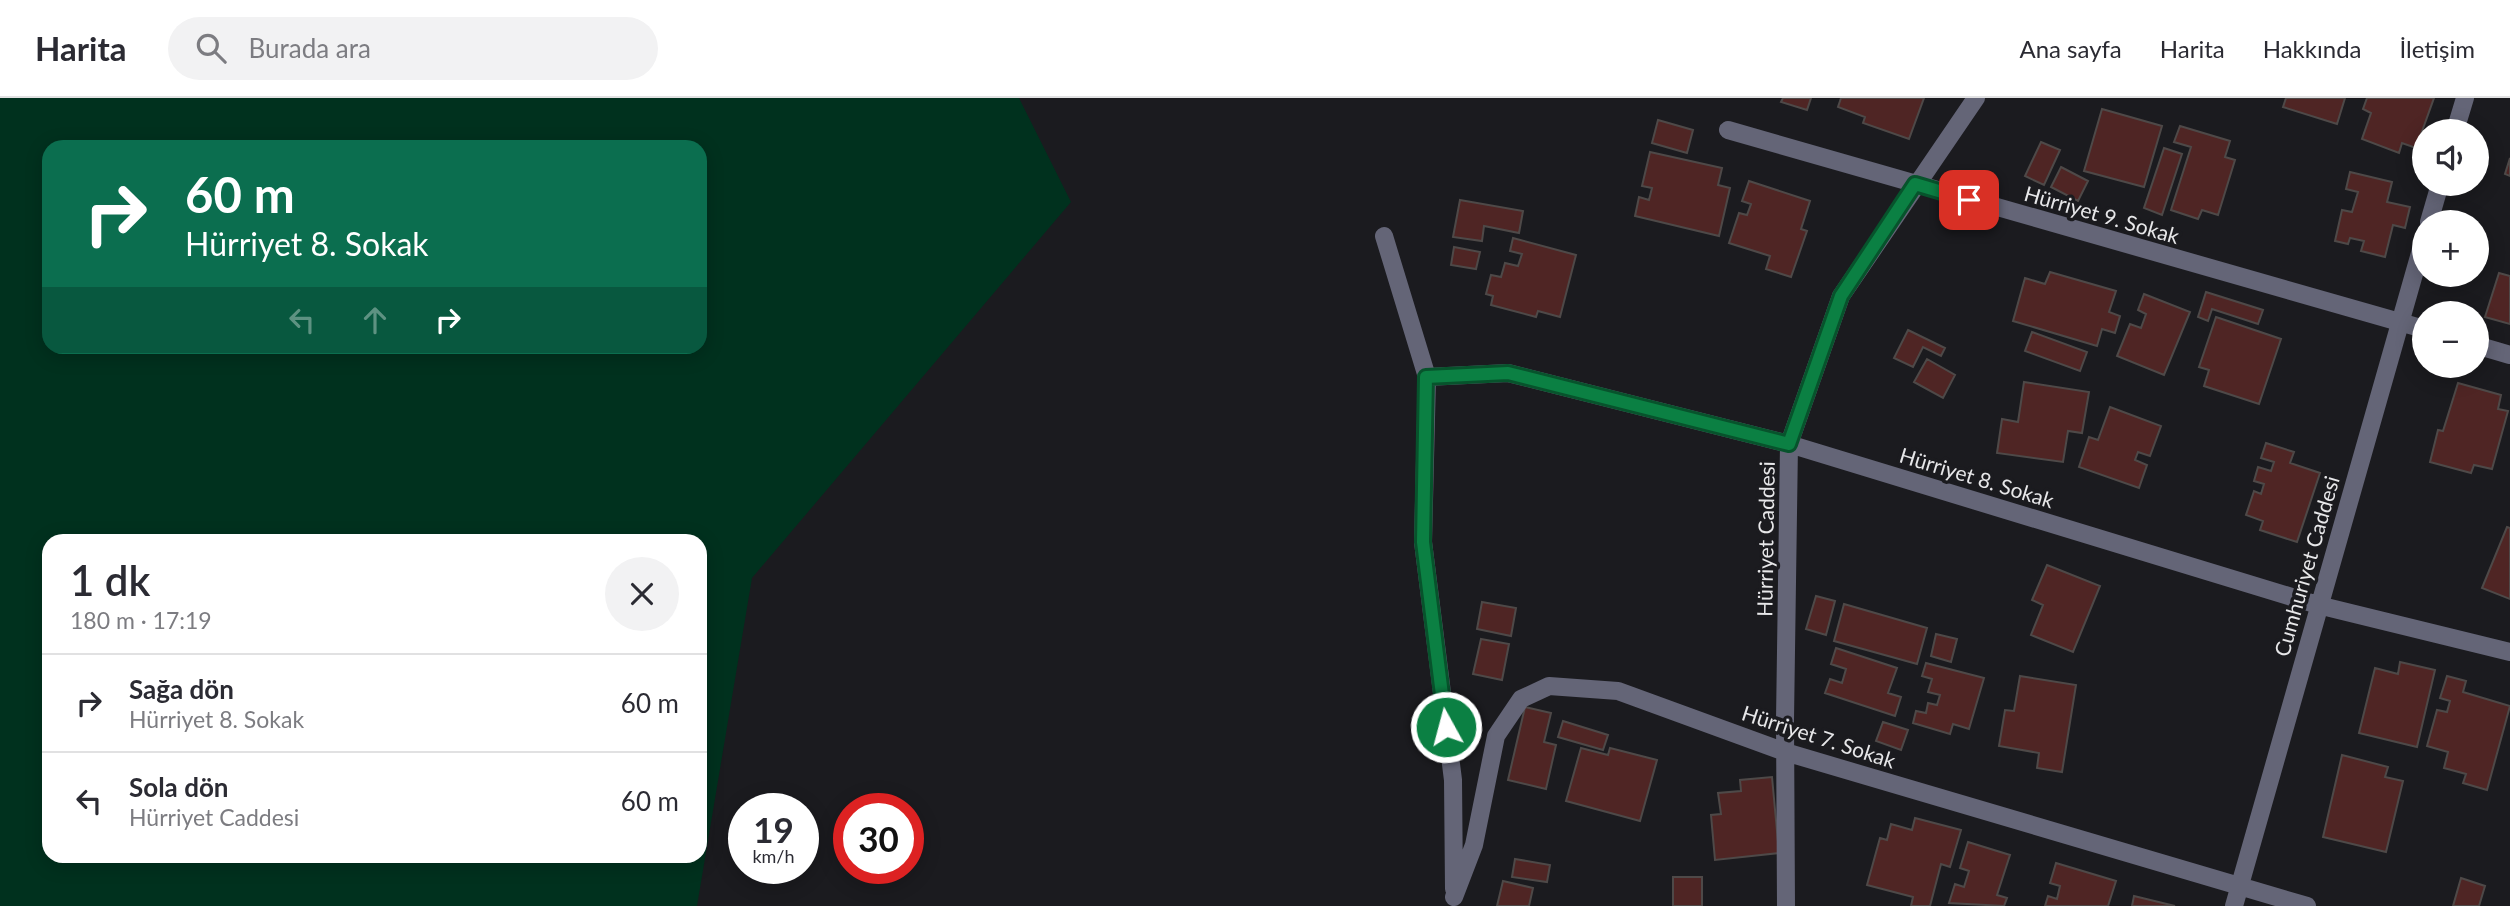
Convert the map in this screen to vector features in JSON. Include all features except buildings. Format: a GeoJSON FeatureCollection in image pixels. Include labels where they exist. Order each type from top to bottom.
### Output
{"type":"FeatureCollection","features":[{"type":"Feature","properties":{"kind":"street","name":"Hürriyet Caddesi"},"geometry":{"type":"LineString","coordinates":[[1786,906],[1789,444],[1841,296],[1976,98]]}},
{"type":"Feature","properties":{"kind":"street"},"geometry":{"type":"LineString","coordinates":[[2459,119],[2465,98]]}},
{"type":"Feature","properties":{"kind":"street","name":"Hürriyet 9. Sokak"},"geometry":{"type":"LineString","coordinates":[[1728,130],[2412,326]]}},
{"type":"Feature","properties":{"kind":"street"},"geometry":{"type":"LineString","coordinates":[[1384,236],[1426,377],[1423,542],[1452,780],[1454,902]]}},
{"type":"Feature","properties":{"kind":"street","name":"Cumhuriyet Caddesi"},"geometry":{"type":"LineString","coordinates":[[2234,906],[2412,280]]}},
{"type":"Feature","properties":{"kind":"street"},"geometry":{"type":"LineString","coordinates":[[2489,349],[2510,355]]}},
{"type":"Feature","properties":{"kind":"street","name":"Hürriyet 8. Sokak"},"geometry":{"type":"LineString","coordinates":[[1426,377],[1508,373],[1789,444],[2318,605],[2510,652]]}},
{"type":"Feature","properties":{"kind":"street","name":"Hürriyet 7. Sokak"},"geometry":{"type":"LineString","coordinates":[[1454,902],[1474,845],[1496,736],[1521,698],[1549,686],[1618,691],[1785,752],[2307,906]]}},
{"type":"Feature","properties":{"kind":"green space"},"geometry":{"type":"Polygon","coordinates":[[[0,98],[1019,98],[1071,202],[752,578],[707,846],[707,534],[42,534],[42,863],[704,863],[697,906],[0,906],[0,98]]]}},
{"type":"Feature","properties":{"kind":"route"},"geometry":{"type":"LineString","coordinates":[[1446,727],[1423,542],[1426,377],[1508,373],[1789,444],[1841,296],[1915,184],[1969,200]]}}]}
